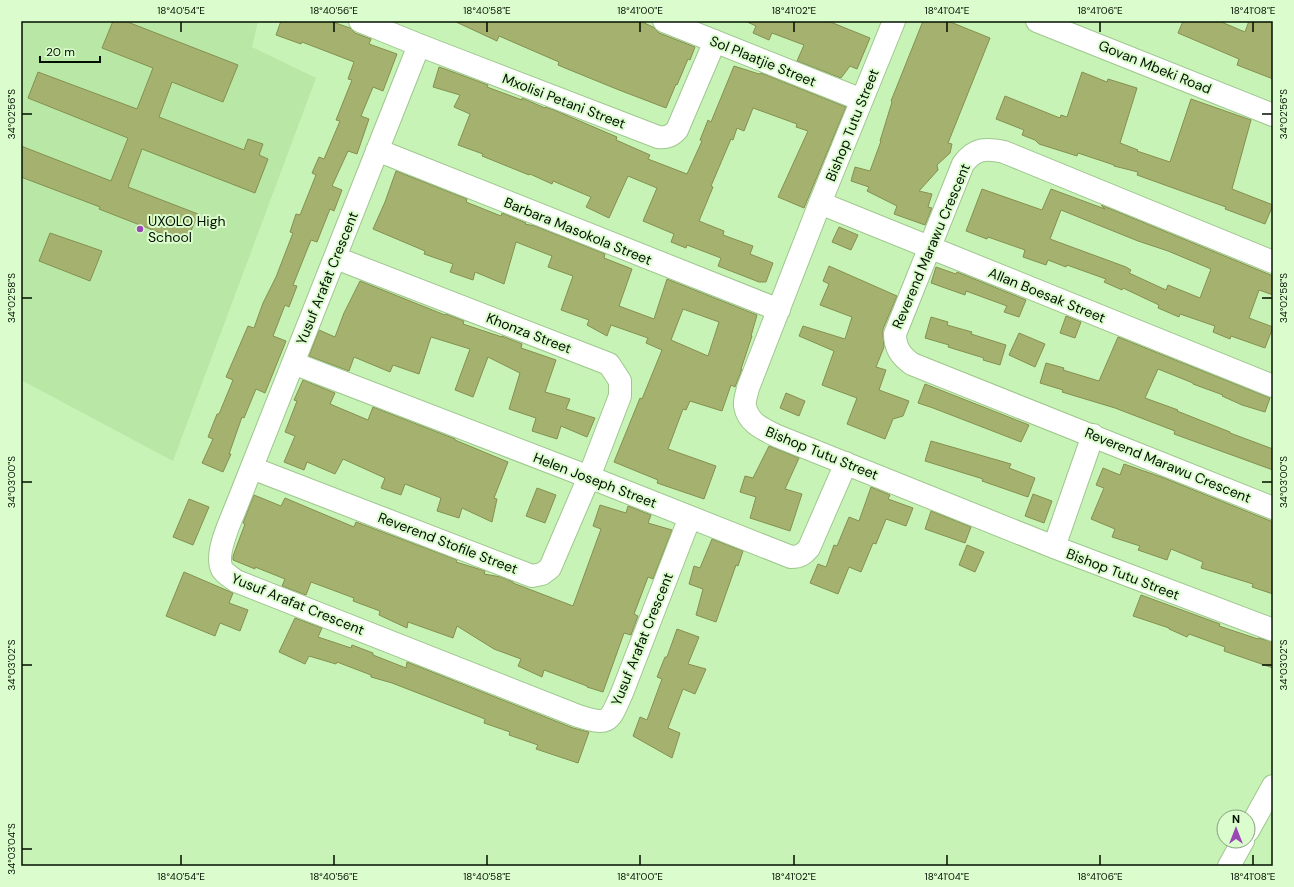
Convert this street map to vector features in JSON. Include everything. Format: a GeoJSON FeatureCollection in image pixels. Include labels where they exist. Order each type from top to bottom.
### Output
{"type":"FeatureCollection","features":[{"type":"Feature","properties":{"kind":"street","name":"Mxolisi Petani Street"},"geometry":{"type":"LineString","coordinates":[[360,21],[419,46],[665,138],[672,135],[677,130],[714,41]]}},
{"type":"Feature","properties":{"kind":"street","name":"Sol Plaatjie Street"},"geometry":{"type":"LineString","coordinates":[[664,21],[862,100]]}},
{"type":"Feature","properties":{"kind":"street","name":"Bishop Tutu Street"},"geometry":{"type":"LineString","coordinates":[[894,21],[820,203],[748,388],[745,406],[750,419],[759,427],[771,433],[1054,547],[1273,630]]}},
{"type":"Feature","properties":{"kind":"street","name":"Govan Mbeki Road"},"geometry":{"type":"LineString","coordinates":[[1037,21],[1273,115]]}},
{"type":"Feature","properties":{"kind":"street","name":"Yusuf Arafat Crescent"},"geometry":{"type":"LineString","coordinates":[[419,46],[221,549],[219,560],[222,568],[226,574],[236,581],[578,716],[600,722],[606,720],[612,714],[622,693],[690,517]]}},
{"type":"Feature","properties":{"kind":"street","name":"Reverend Marawu Crescent"},"geometry":{"type":"LineString","coordinates":[[1273,262],[1004,152],[990,149],[973,153],[963,164],[894,334],[897,348],[903,357],[912,364],[1273,508]]}},
{"type":"Feature","properties":{"kind":"street","name":"Barbara Masokola Street"},"geometry":{"type":"LineString","coordinates":[[377,150],[779,310]]}},
{"type":"Feature","properties":{"kind":"street","name":"Allan Boesak Street"},"geometry":{"type":"LineString","coordinates":[[820,203],[1273,386]]}},
{"type":"Feature","properties":{"kind":"street","name":"Khonza Street"},"geometry":{"type":"LineString","coordinates":[[336,258],[609,364],[620,381],[620,396],[589,477]]}},
{"type":"Feature","properties":{"kind":"street","name":"Helen Joseph Street"},"geometry":{"type":"LineString","coordinates":[[293,363],[589,477],[791,557],[798,557],[805,553],[809,548],[846,463]]}},
{"type":"Feature","properties":{"kind":"street"},"geometry":{"type":"LineString","coordinates":[[1054,547],[1093,435]]}},
{"type":"Feature","properties":{"kind":"street","name":"Reverend Stofile Street"},"geometry":{"type":"LineString","coordinates":[[252,468],[532,576],[542,574],[550,568],[589,477]]}},
{"type":"Feature","properties":{"kind":"street"},"geometry":{"type":"LineString","coordinates":[[1256,817],[1273,786]]}},
{"type":"Feature","properties":{"kind":"street"},"geometry":{"type":"LineString","coordinates":[[1229,866],[1239,849]]}},
{"type":"Feature","properties":{"kind":"shaded area","name":"UXOLO High School"},"geometry":{"type":"Polygon","coordinates":[[[21,21],[258,21],[252,47],[316,78],[173,461],[21,380],[21,21]]]}},
{"type":"Feature","properties":{"kind":"building"},"geometry":{"type":"Polygon","coordinates":[[[113,21],[125,21],[238,65],[223,102],[172,82],[159,117],[244,150],[248,139],[263,144],[259,155],[268,159],[255,193],[142,149],[128,187],[198,214],[186,243],[99,209],[100,207],[21,177],[21,146],[111,181],[128,138],[28,98],[38,72],[137,109],[153,68],[102,48],[113,21]]]}},
{"type":"Feature","properties":{"kind":"building"},"geometry":{"type":"Polygon","coordinates":[[[281,21],[330,21],[350,28],[355,33],[371,39],[369,44],[397,54],[383,91],[373,87],[361,116],[369,119],[357,154],[348,151],[332,186],[342,190],[334,211],[330,209],[317,242],[311,240],[293,285],[297,286],[289,307],[285,305],[273,336],[286,341],[265,393],[256,389],[244,418],[242,417],[229,454],[231,454],[223,472],[202,463],[213,439],[208,437],[233,380],[226,377],[248,326],[254,328],[263,303],[276,277],[293,233],[290,232],[296,214],[300,215],[316,175],[312,173],[319,157],[324,159],[340,121],[336,120],[352,80],[348,79],[354,62],[302,42],[301,44],[276,35],[281,21]]]}},
{"type":"Feature","properties":{"kind":"building"},"geometry":{"type":"Polygon","coordinates":[[[454,21],[640,21],[653,27],[659,33],[695,47],[690,60],[688,59],[677,85],[676,84],[666,108],[558,65],[559,62],[499,36],[497,41],[454,21]]]}},
{"type":"Feature","properties":{"kind":"building"},"geometry":{"type":"Polygon","coordinates":[[[745,21],[828,21],[870,38],[857,69],[850,66],[841,78],[797,61],[804,45],[772,33],[769,40],[753,33],[756,26],[745,21]]]}},
{"type":"Feature","properties":{"kind":"building"},"geometry":{"type":"Polygon","coordinates":[[[923,21],[948,21],[990,38],[948,143],[952,144],[950,153],[937,165],[938,170],[919,191],[932,194],[928,207],[932,208],[925,225],[894,214],[897,206],[867,191],[869,187],[851,181],[855,167],[870,171],[881,141],[892,102],[891,101],[923,21]]]}},
{"type":"Feature","properties":{"kind":"building"},"geometry":{"type":"Polygon","coordinates":[[[1183,21],[1219,21],[1245,32],[1249,21],[1273,21],[1273,79],[1237,65],[1239,59],[1178,33],[1183,21]]]}},
{"type":"Feature","properties":{"kind":"building"},"geometry":{"type":"Polygon","coordinates":[[[734,66],[759,74],[761,73],[846,107],[804,208],[778,197],[808,131],[796,127],[797,124],[753,108],[744,131],[737,128],[733,140],[731,139],[711,186],[713,187],[699,221],[724,231],[723,235],[753,246],[750,254],[773,263],[766,282],[759,282],[718,266],[721,258],[687,245],[686,248],[671,242],[674,234],[643,221],[657,188],[628,176],[609,218],[586,207],[591,197],[553,181],[552,184],[482,156],[483,154],[458,145],[470,114],[454,107],[460,95],[433,87],[439,67],[445,69],[488,85],[487,87],[554,110],[617,137],[616,140],[650,155],[648,159],[687,174],[702,141],[700,140],[708,120],[711,122],[734,66]]]}},
{"type":"Feature","properties":{"kind":"building"},"geometry":{"type":"Polygon","coordinates":[[[1082,72],[1107,82],[1108,79],[1137,88],[1120,143],[1138,150],[1137,151],[1170,162],[1191,99],[1251,120],[1232,189],[1273,205],[1265,224],[1225,209],[1226,207],[1137,175],[1138,172],[1114,166],[1078,153],[1077,156],[1039,144],[1035,140],[1022,135],[1024,130],[996,119],[1005,96],[1060,118],[1061,115],[1067,117],[1082,72]]]}},
{"type":"Feature","properties":{"kind":"building"},"geometry":{"type":"Polygon","coordinates":[[[396,171],[467,199],[466,202],[501,216],[502,213],[526,223],[525,224],[535,226],[605,254],[604,258],[632,269],[619,306],[654,319],[667,279],[757,315],[742,369],[735,387],[731,385],[722,411],[690,401],[686,410],[683,409],[668,449],[716,466],[704,499],[657,483],[658,480],[614,462],[640,398],[642,399],[662,350],[646,343],[648,338],[611,325],[607,336],[587,325],[589,320],[561,310],[573,276],[548,267],[552,256],[516,242],[504,284],[475,272],[473,280],[450,272],[453,264],[424,254],[425,251],[373,229],[385,202],[396,171]],[[683,309],[671,340],[708,356],[719,322],[683,309]]]}},
{"type":"Feature","properties":{"kind":"building"},"geometry":{"type":"Polygon","coordinates":[[[982,189],[1042,210],[1051,189],[1105,209],[1101,205],[1273,276],[1273,295],[1259,290],[1249,318],[1273,327],[1265,348],[1231,336],[1230,339],[1213,332],[1215,326],[1180,314],[1179,317],[1158,308],[1159,305],[1123,288],[1122,290],[1104,282],[1106,279],[1048,260],[1046,265],[1023,257],[1025,250],[966,231],[982,189]],[[1061,210],[1050,239],[1126,267],[1131,270],[1129,273],[1166,290],[1168,285],[1200,298],[1211,269],[1168,251],[1138,241],[1061,210]]]}},
{"type":"Feature","properties":{"kind":"building"},"geometry":{"type":"Polygon","coordinates":[[[839,227],[858,235],[851,250],[832,242],[839,227]]]}},
{"type":"Feature","properties":{"kind":"building"},"geometry":{"type":"Polygon","coordinates":[[[50,233],[102,251],[90,281],[39,261],[50,233]]]}},
{"type":"Feature","properties":{"kind":"building"},"geometry":{"type":"Polygon","coordinates":[[[829,266],[897,296],[883,329],[884,347],[876,367],[886,370],[879,390],[909,401],[903,416],[893,419],[885,439],[847,424],[857,398],[822,385],[834,351],[799,336],[803,326],[845,339],[852,317],[820,305],[829,284],[823,281],[829,266]]]}},
{"type":"Feature","properties":{"kind":"building"},"geometry":{"type":"Polygon","coordinates":[[[936,267],[956,274],[957,272],[1026,300],[1019,317],[1004,312],[1007,306],[966,291],[965,295],[931,283],[936,267]]]}},
{"type":"Feature","properties":{"kind":"building"},"geometry":{"type":"Polygon","coordinates":[[[360,281],[445,315],[446,314],[464,321],[463,324],[522,344],[521,348],[556,360],[545,392],[570,399],[566,409],[595,418],[587,437],[561,426],[557,439],[532,431],[536,418],[509,409],[520,373],[488,357],[473,397],[455,390],[470,349],[431,337],[419,374],[393,365],[390,372],[354,357],[349,371],[309,356],[319,330],[335,337],[344,313],[360,281]]]}},
{"type":"Feature","properties":{"kind":"building"},"geometry":{"type":"Polygon","coordinates":[[[1066,316],[1081,322],[1075,338],[1060,333],[1066,316]]]}},
{"type":"Feature","properties":{"kind":"building"},"geometry":{"type":"Polygon","coordinates":[[[931,317],[948,322],[947,325],[972,332],[971,334],[1006,345],[1000,365],[983,360],[984,358],[948,347],[949,345],[925,338],[931,317]]]}},
{"type":"Feature","properties":{"kind":"building"},"geometry":{"type":"Polygon","coordinates":[[[1019,333],[1045,344],[1035,367],[1009,355],[1019,333]]]}},
{"type":"Feature","properties":{"kind":"building"},"geometry":{"type":"Polygon","coordinates":[[[1118,337],[1270,398],[1265,412],[1242,405],[1222,396],[1223,395],[1158,369],[1145,398],[1273,449],[1273,470],[1174,434],[1175,431],[1115,408],[1062,392],[1063,390],[1040,383],[1046,363],[1099,381],[1118,337]]]}},
{"type":"Feature","properties":{"kind":"building"},"geometry":{"type":"Polygon","coordinates":[[[303,380],[335,393],[330,404],[368,420],[373,407],[455,439],[508,462],[494,498],[497,499],[492,522],[462,508],[459,518],[437,511],[441,498],[405,484],[401,495],[381,488],[385,478],[343,459],[335,474],[307,462],[304,470],[284,462],[295,436],[285,432],[297,401],[294,400],[303,380]]]}},
{"type":"Feature","properties":{"kind":"building"},"geometry":{"type":"Polygon","coordinates":[[[925,384],[1029,425],[1021,442],[918,403],[925,384]]]}},
{"type":"Feature","properties":{"kind":"building"},"geometry":{"type":"Polygon","coordinates":[[[786,393],[805,401],[799,416],[780,408],[786,393]]]}},
{"type":"Feature","properties":{"kind":"building"},"geometry":{"type":"Polygon","coordinates":[[[931,441],[1011,464],[1009,468],[1035,478],[1028,497],[982,481],[983,479],[925,461],[931,441]]]}},
{"type":"Feature","properties":{"kind":"building"},"geometry":{"type":"Polygon","coordinates":[[[769,446],[799,458],[785,489],[802,494],[790,531],[750,518],[756,497],[740,492],[745,476],[753,478],[769,446]]]}},
{"type":"Feature","properties":{"kind":"building"},"geometry":{"type":"Polygon","coordinates":[[[1124,464],[1164,478],[1273,522],[1273,594],[1252,587],[1253,584],[1201,568],[1203,562],[1171,549],[1167,560],[1138,550],[1140,546],[1112,537],[1115,529],[1091,519],[1104,488],[1096,485],[1103,468],[1120,475],[1124,464]]]}},
{"type":"Feature","properties":{"kind":"building"},"geometry":{"type":"Polygon","coordinates":[[[871,487],[890,495],[888,499],[913,508],[906,526],[886,519],[876,544],[873,543],[861,572],[849,567],[838,594],[810,583],[818,564],[826,567],[834,545],[837,546],[849,517],[859,521],[871,487]]]}},
{"type":"Feature","properties":{"kind":"building"},"geometry":{"type":"Polygon","coordinates":[[[537,488],[556,495],[545,523],[526,516],[537,488]]]}},
{"type":"Feature","properties":{"kind":"building"},"geometry":{"type":"Polygon","coordinates":[[[1033,494],[1052,501],[1044,523],[1025,516],[1033,494]]]}},
{"type":"Feature","properties":{"kind":"building"},"geometry":{"type":"Polygon","coordinates":[[[254,495],[281,506],[285,498],[354,527],[356,522],[457,560],[456,562],[485,571],[484,574],[501,577],[573,606],[601,529],[593,526],[600,505],[626,513],[628,506],[651,515],[648,523],[672,530],[653,579],[648,577],[634,614],[638,616],[631,635],[624,633],[603,692],[544,670],[542,677],[518,666],[521,659],[494,649],[457,626],[453,638],[408,622],[407,628],[379,615],[380,611],[353,601],[354,598],[311,582],[306,595],[282,586],[285,579],[233,560],[233,556],[245,524],[243,523],[254,495]]]}},
{"type":"Feature","properties":{"kind":"building"},"geometry":{"type":"Polygon","coordinates":[[[189,499],[209,507],[193,545],[173,537],[189,499]]]}},
{"type":"Feature","properties":{"kind":"building"},"geometry":{"type":"Polygon","coordinates":[[[931,511],[971,527],[965,543],[925,529],[931,511]]]}},
{"type":"Feature","properties":{"kind":"building"},"geometry":{"type":"Polygon","coordinates":[[[712,539],[743,551],[738,566],[736,565],[716,622],[696,615],[703,589],[689,584],[694,566],[700,568],[712,539]]]}},
{"type":"Feature","properties":{"kind":"building"},"geometry":{"type":"Polygon","coordinates":[[[967,545],[984,552],[975,572],[959,565],[967,545]]]}},
{"type":"Feature","properties":{"kind":"building"},"geometry":{"type":"Polygon","coordinates":[[[184,572],[233,593],[229,603],[248,610],[240,631],[220,623],[215,636],[166,616],[184,572]]]}},
{"type":"Feature","properties":{"kind":"building"},"geometry":{"type":"Polygon","coordinates":[[[1141,595],[1220,624],[1219,626],[1258,639],[1273,642],[1273,668],[1224,651],[1225,647],[1189,634],[1187,637],[1169,628],[1133,616],[1141,595]]]}},
{"type":"Feature","properties":{"kind":"building"},"geometry":{"type":"Polygon","coordinates":[[[295,618],[322,628],[318,637],[351,648],[352,645],[406,668],[407,662],[573,728],[589,732],[578,763],[536,749],[538,745],[509,735],[510,732],[484,723],[485,719],[392,683],[371,677],[371,675],[337,662],[336,664],[309,656],[305,664],[279,652],[295,618]]]}},
{"type":"Feature","properties":{"kind":"building"},"geometry":{"type":"Polygon","coordinates":[[[677,629],[699,637],[688,664],[706,669],[695,694],[683,689],[668,728],[680,733],[672,758],[633,736],[640,717],[647,720],[662,679],[657,677],[665,657],[667,657],[677,629]]]}},
{"type":"Feature","properties":{"kind":"place","name":"UXOLO High School"},"geometry":{"type":"Point","coordinates":[140,229]}}]}
